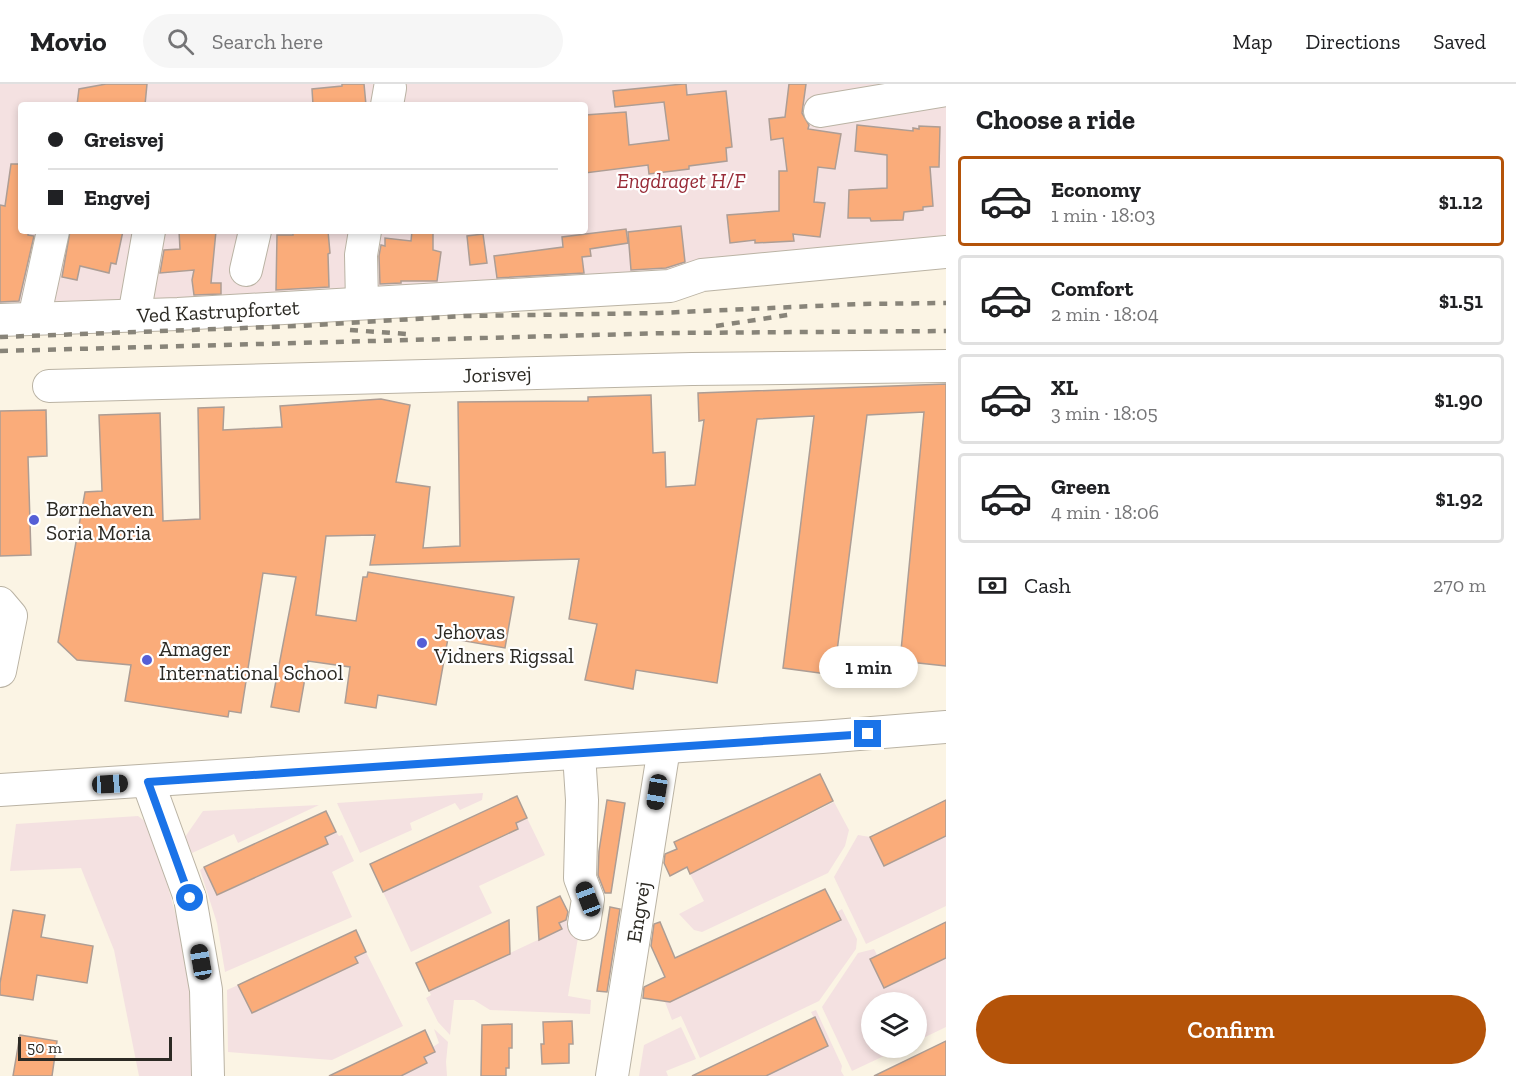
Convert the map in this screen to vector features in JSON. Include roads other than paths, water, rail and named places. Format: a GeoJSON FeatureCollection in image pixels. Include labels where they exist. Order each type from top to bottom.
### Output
{"type":"FeatureCollection","features":[{"type":"Feature","properties":{"kind":"street"},"geometry":{"type":"LineString","coordinates":[[820,111],[946,90]]}},
{"type":"Feature","properties":{"kind":"street"},"geometry":{"type":"LineString","coordinates":[[34,319],[52,234]]}},
{"type":"Feature","properties":{"kind":"street"},"geometry":{"type":"LineString","coordinates":[[134,316],[148,234]]}},
{"type":"Feature","properties":{"kind":"street"},"geometry":{"type":"LineString","coordinates":[[246,270],[254,234]]}},
{"type":"Feature","properties":{"kind":"street"},"geometry":{"type":"LineString","coordinates":[[363,303],[361,255],[364,234]]}},
{"type":"Feature","properties":{"kind":"street","name":"Ved Kastrupfortet"},"geometry":{"type":"LineString","coordinates":[[0,320],[134,316],[670,286],[702,275],[946,252]]}},
{"type":"Feature","properties":{"kind":"street","name":"Jorisvej"},"geometry":{"type":"LineString","coordinates":[[49,386],[692,369],[946,366]]}},
{"type":"Feature","properties":{"kind":"street"},"geometry":{"type":"LineString","coordinates":[[0,603],[11,616],[0,671]]}},
{"type":"Feature","properties":{"kind":"street"},"geometry":{"type":"LineString","coordinates":[[0,790],[663,748],[946,727]]}},
{"type":"Feature","properties":{"kind":"street","name":"Engvej"},"geometry":{"type":"LineString","coordinates":[[612,1076],[663,748]]}},
{"type":"Feature","properties":{"kind":"street"},"geometry":{"type":"LineString","coordinates":[[579,753],[582,800],[580,878],[588,899],[584,924]]}},
{"type":"Feature","properties":{"kind":"street"},"geometry":{"type":"LineString","coordinates":[[148,782],[190,898],[206,990],[208,1076]]}},
{"type":"Feature","properties":{"kind":"railway"},"geometry":{"type":"LineString","coordinates":[[0,337],[298,326],[464,316],[658,313],[860,304],[946,303]]}},
{"type":"Feature","properties":{"kind":"railway"},"geometry":{"type":"LineString","coordinates":[[716,326],[794,314]]}},
{"type":"Feature","properties":{"kind":"railway"},"geometry":{"type":"LineString","coordinates":[[350,330],[407,334]]}},
{"type":"Feature","properties":{"kind":"railway"},"geometry":{"type":"LineString","coordinates":[[0,351],[669,333],[946,331]]}},
{"type":"Feature","properties":{"kind":"place","name":"Børnehaven Soria Moria"},"geometry":{"type":"Point","coordinates":[34,520]}},
{"type":"Feature","properties":{"kind":"place","name":"Jehovas Vidners Rigssal"},"geometry":{"type":"Point","coordinates":[422,643]}},
{"type":"Feature","properties":{"kind":"place","name":"Amager International School"},"geometry":{"type":"Point","coordinates":[147,660]}},
{"type":"Feature","properties":{"kind":"park label","name":"Engdraget H/F"},"geometry":{"type":"Point","coordinates":[681,180]}}]}
